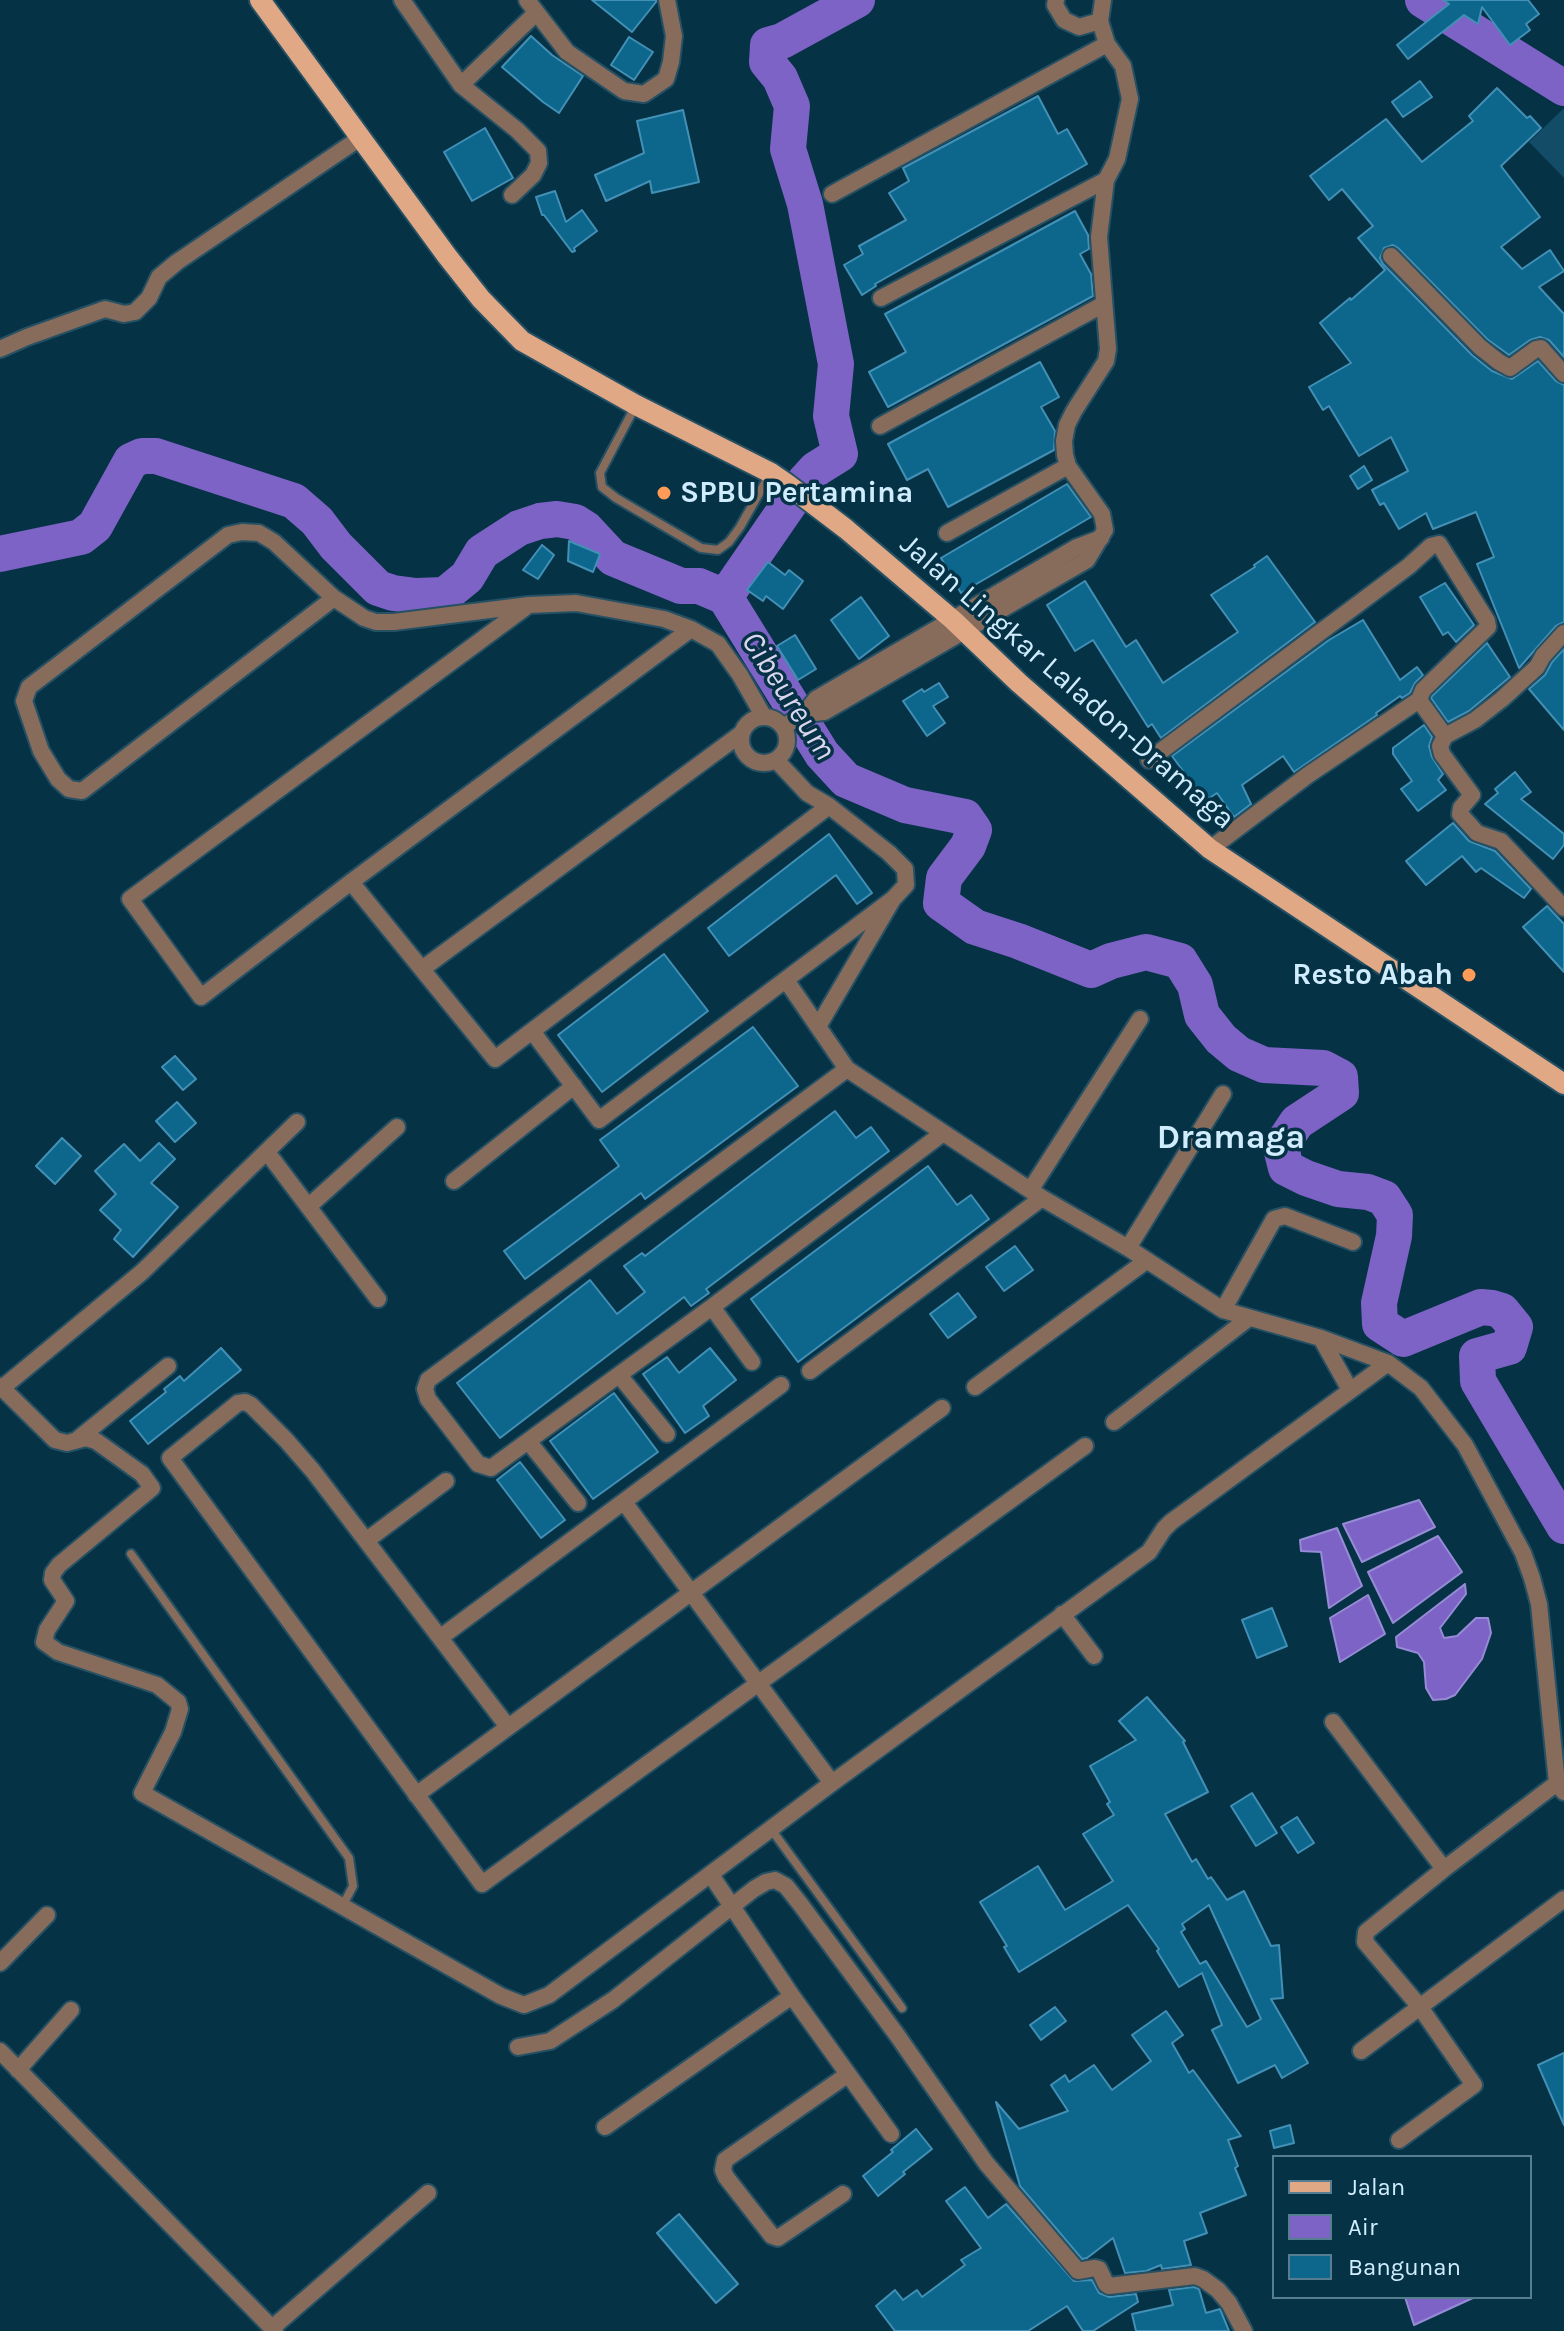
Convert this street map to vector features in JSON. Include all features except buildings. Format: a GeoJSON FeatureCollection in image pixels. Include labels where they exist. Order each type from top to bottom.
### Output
{"type":"FeatureCollection","features":[{"type":"Feature","properties":{"kind":"main road","name":"Jalan Lingkar Laladon-Dramaga"},"geometry":{"type":"LineString","coordinates":[[260,0],[481,299],[522,341],[636,405],[779,478],[959,625],[1019,683],[1210,849],[1564,1084]]}},
{"type":"Feature","properties":{"kind":"street"},"geometry":{"type":"LineString","coordinates":[[402,0],[461,85],[538,151],[539,163],[533,175],[512,195]]}},
{"type":"Feature","properties":{"kind":"street"},"geometry":{"type":"LineString","coordinates":[[461,85],[532,6],[567,52],[624,91],[644,94],[666,79],[671,62],[674,36],[667,0]]}},
{"type":"Feature","properties":{"kind":"street"},"geometry":{"type":"LineString","coordinates":[[1056,0],[1055,5],[1064,20],[1079,27],[1100,21]]}},
{"type":"Feature","properties":{"kind":"street"},"geometry":{"type":"LineString","coordinates":[[759,713],[745,727],[741,737],[743,750],[749,758],[767,763],[776,760],[785,748],[785,734],[794,720],[816,699],[1087,560],[1105,530],[1102,514],[1068,466],[1064,441],[1067,425],[1106,361],[1108,349],[1099,237],[1106,180],[1117,159],[1130,99],[1123,66],[1107,44],[1100,21],[1103,0]]}},
{"type":"Feature","properties":{"kind":"street"},"geometry":{"type":"LineString","coordinates":[[832,194],[1107,44]]}},
{"type":"Feature","properties":{"kind":"street"},"geometry":{"type":"LineString","coordinates":[[0,349],[105,309],[124,314],[135,312],[149,298],[159,277],[177,262],[360,138]]}},
{"type":"Feature","properties":{"kind":"street"},"geometry":{"type":"LineString","coordinates":[[881,298],[1106,180]]}},
{"type":"Feature","properties":{"kind":"street"},"geometry":{"type":"LineString","coordinates":[[1391,256],[1480,347],[1499,362],[1510,368],[1541,348],[1564,374]]}},
{"type":"Feature","properties":{"kind":"street"},"geometry":{"type":"LineString","coordinates":[[880,426],[1104,304]]}},
{"type":"Feature","properties":{"kind":"street"},"geometry":{"type":"LineString","coordinates":[[947,533],[1068,466]]}},
{"type":"Feature","properties":{"kind":"street"},"geometry":{"type":"LineString","coordinates":[[334,598],[82,791],[69,789],[58,779],[41,751],[24,701],[29,687],[228,535],[242,532],[259,533],[274,542],[334,598],[364,618],[376,622],[529,605],[576,603],[664,619],[718,644],[759,713],[772,719],[794,720]]}},
{"type":"Feature","properties":{"kind":"street"},"geometry":{"type":"LineString","coordinates":[[1149,760],[1436,543],[1442,547],[1488,624],[1484,633],[1423,690],[1419,700],[1308,775],[1210,849]]}},
{"type":"Feature","properties":{"kind":"street"},"geometry":{"type":"LineString","coordinates":[[529,605],[130,899],[201,997],[691,629]]}},
{"type":"Feature","properties":{"kind":"street"},"geometry":{"type":"LineString","coordinates":[[1564,633],[1537,667],[1502,699],[1475,720],[1445,736],[1440,746],[1472,795],[1460,814],[1477,833],[1501,841],[1564,908]]}},
{"type":"Feature","properties":{"kind":"street"},"geometry":{"type":"LineString","coordinates":[[1419,700],[1445,736]]}},
{"type":"Feature","properties":{"kind":"street"},"geometry":{"type":"LineString","coordinates":[[422,969],[719,750],[741,737]]}},
{"type":"Feature","properties":{"kind":"street"},"geometry":{"type":"LineString","coordinates":[[532,1031],[599,1120],[893,899],[906,885],[905,869],[889,853],[829,806],[807,793],[776,760]]}},
{"type":"Feature","properties":{"kind":"street"},"geometry":{"type":"LineString","coordinates":[[351,882],[495,1059],[829,806]]}},
{"type":"Feature","properties":{"kind":"street"},"geometry":{"type":"LineString","coordinates":[[819,1025],[893,899]]}},
{"type":"Feature","properties":{"kind":"street"},"geometry":{"type":"LineString","coordinates":[[786,980],[847,1069],[1036,1194],[1128,1248],[1223,1310],[1321,1338],[1388,1363],[1421,1388],[1465,1445],[1523,1553],[1539,1604],[1560,1788],[1444,1869],[1366,1932],[1365,1942],[1420,2007],[1474,2085],[1399,2140]]}},
{"type":"Feature","properties":{"kind":"street"},"geometry":{"type":"LineString","coordinates":[[810,1371],[1036,1194],[1140,1019]]}},
{"type":"Feature","properties":{"kind":"street"},"geometry":{"type":"LineString","coordinates":[[847,1069],[428,1380],[425,1389],[428,1399],[478,1464],[491,1468],[943,1133]]}},
{"type":"Feature","properties":{"kind":"street"},"geometry":{"type":"LineString","coordinates":[[454,1181],[574,1086]]}},
{"type":"Feature","properties":{"kind":"street"},"geometry":{"type":"LineString","coordinates":[[1128,1248],[1223,1094]]}},
{"type":"Feature","properties":{"kind":"street"},"geometry":{"type":"LineString","coordinates":[[168,1366],[78,1439],[67,1443],[55,1440],[1,1387],[142,1272],[297,1122]]}},
{"type":"Feature","properties":{"kind":"street"},"geometry":{"type":"LineString","coordinates":[[309,1206],[397,1127]]}},
{"type":"Feature","properties":{"kind":"street"},"geometry":{"type":"LineString","coordinates":[[267,1152],[378,1299]]}},
{"type":"Feature","properties":{"kind":"street"},"geometry":{"type":"LineString","coordinates":[[1223,1310],[1274,1219],[1285,1216],[1353,1242]]}},
{"type":"Feature","properties":{"kind":"street"},"geometry":{"type":"LineString","coordinates":[[975,1387],[1146,1261]]}},
{"type":"Feature","properties":{"kind":"street"},"geometry":{"type":"LineString","coordinates":[[712,1307],[752,1362]]}},
{"type":"Feature","properties":{"kind":"street"},"geometry":{"type":"LineString","coordinates":[[1114,1422],[1249,1318]]}},
{"type":"Feature","properties":{"kind":"street"},"geometry":{"type":"LineString","coordinates":[[1321,1338],[1350,1390]]}},
{"type":"Feature","properties":{"kind":"street"},"geometry":{"type":"LineString","coordinates":[[78,1439],[96,1441],[113,1452],[142,1474],[152,1488],[53,1573],[52,1580],[66,1601],[47,1630],[44,1642],[58,1652],[157,1685],[178,1702],[180,1709],[173,1732],[142,1793],[501,1996],[524,2005],[549,1995],[832,1783],[1149,1552],[1171,1522],[1388,1363]]}},
{"type":"Feature","properties":{"kind":"street"},"geometry":{"type":"LineString","coordinates":[[619,1375],[667,1434]]}},
{"type":"Feature","properties":{"kind":"street"},"geometry":{"type":"LineString","coordinates":[[441,1637],[781,1385]]}},
{"type":"Feature","properties":{"kind":"street"},"geometry":{"type":"LineString","coordinates":[[508,1727],[367,1540],[286,1440],[251,1405],[238,1403],[170,1458],[482,1884],[1085,1446]]}},
{"type":"Feature","properties":{"kind":"street"},"geometry":{"type":"LineString","coordinates":[[416,1795],[942,1408]]}},
{"type":"Feature","properties":{"kind":"street"},"geometry":{"type":"LineString","coordinates":[[528,1441],[578,1503]]}},
{"type":"Feature","properties":{"kind":"street"},"geometry":{"type":"LineString","coordinates":[[367,1540],[446,1481]]}},
{"type":"Feature","properties":{"kind":"street"},"geometry":{"type":"LineString","coordinates":[[624,1502],[832,1783]]}},
{"type":"Feature","properties":{"kind":"street"},"geometry":{"type":"LineString","coordinates":[[1062,1614],[1094,1656]]}},
{"type":"Feature","properties":{"kind":"street"},"geometry":{"type":"LineString","coordinates":[[1333,1722],[1444,1869]]}},
{"type":"Feature","properties":{"kind":"street"},"geometry":{"type":"LineString","coordinates":[[711,1875],[792,1996],[891,2134]]}},
{"type":"Feature","properties":{"kind":"street"},"geometry":{"type":"LineString","coordinates":[[518,2047],[550,2041],[613,2000],[766,1882],[775,1880],[786,1886],[897,2035],[986,2163],[1078,2271],[1099,2269],[1109,2286],[1195,2276],[1218,2290],[1244,2331]]}},
{"type":"Feature","properties":{"kind":"street"},"geometry":{"type":"LineString","coordinates":[[1361,2051],[1564,1899]]}},
{"type":"Feature","properties":{"kind":"street"},"geometry":{"type":"LineString","coordinates":[[0,1963],[47,1915]]}},
{"type":"Feature","properties":{"kind":"street"},"geometry":{"type":"LineString","coordinates":[[605,2127],[792,1996]]}},
{"type":"Feature","properties":{"kind":"street"},"geometry":{"type":"LineString","coordinates":[[18,2070],[71,2010]]}},
{"type":"Feature","properties":{"kind":"street"},"geometry":{"type":"LineString","coordinates":[[0,2051],[274,2330],[428,2193]]}},
{"type":"Feature","properties":{"kind":"street"},"geometry":{"type":"LineString","coordinates":[[843,2194],[778,2238],[766,2229],[723,2170],[725,2160],[847,2075]]}},
{"type":"Feature","properties":{"kind":"lane"},"geometry":{"type":"LineString","coordinates":[[636,405],[600,473],[602,487],[701,548],[718,550],[729,542],[779,478]]}},
{"type":"Feature","properties":{"kind":"lane"},"geometry":{"type":"LineString","coordinates":[[131,1554],[349,1858],[353,1886],[343,1905]]}},
{"type":"Feature","properties":{"kind":"lane"},"geometry":{"type":"LineString","coordinates":[[771,1829],[902,2008]]}},
{"type":"Feature","properties":{"kind":"shaded area"},"geometry":{"type":"Polygon","coordinates":[[[1564,108],[1564,178],[1529,142],[1564,108]]]}},
{"type":"Feature","properties":{"kind":"water"},"geometry":{"type":"Polygon","coordinates":[[[1419,1500],[1435,1527],[1362,1562],[1343,1524],[1419,1500]]]}},
{"type":"Feature","properties":{"kind":"water"},"geometry":{"type":"Polygon","coordinates":[[[1337,1528],[1362,1586],[1329,1608],[1321,1552],[1301,1551],[1300,1540],[1337,1528]]]}},
{"type":"Feature","properties":{"kind":"water"},"geometry":{"type":"Polygon","coordinates":[[[1438,1536],[1462,1572],[1393,1623],[1368,1572],[1438,1536]]]}},
{"type":"Feature","properties":{"kind":"water"},"geometry":{"type":"Polygon","coordinates":[[[1465,1584],[1466,1594],[1440,1628],[1444,1638],[1457,1636],[1476,1618],[1488,1618],[1491,1633],[1482,1659],[1455,1695],[1433,1700],[1426,1688],[1424,1662],[1418,1653],[1397,1647],[1396,1637],[1465,1584]]]}},
{"type":"Feature","properties":{"kind":"water"},"geometry":{"type":"Polygon","coordinates":[[[1368,1595],[1385,1634],[1340,1662],[1330,1618],[1368,1595]]]}},
{"type":"Feature","properties":{"kind":"water"},"geometry":{"type":"Polygon","coordinates":[[[1406,2299],[1471,2299],[1414,2325],[1406,2299]]]}},
{"type":"Feature","properties":{"kind":"waterway"},"geometry":{"type":"LineString","coordinates":[[725,597],[805,481],[816,469],[840,454],[831,416],[836,364],[805,204],[788,149],[792,106],[780,78],[767,62],[768,45],[782,41],[857,0]]}},
{"type":"Feature","properties":{"kind":"waterway"},"geometry":{"type":"LineString","coordinates":[[1423,0],[1564,88]]}},
{"type":"Feature","properties":{"kind":"waterway","name":"Cibeureum"},"geometry":{"type":"LineString","coordinates":[[0,554],[81,537],[95,526],[131,461],[142,456],[156,456],[294,501],[317,521],[336,546],[378,588],[393,593],[445,595],[467,577],[482,552],[519,528],[557,519],[575,522],[586,529],[613,558],[681,586],[699,586],[725,597],[822,754],[846,780],[905,805],[965,817],[974,830],[968,846],[944,878],[941,903],[975,927],[1091,970],[1146,952],[1180,961],[1195,985],[1202,1015],[1221,1039],[1239,1054],[1264,1065],[1323,1068],[1340,1077],[1341,1093],[1297,1122],[1287,1137],[1282,1152],[1286,1168],[1338,1189],[1368,1192],[1384,1198],[1395,1215],[1394,1236],[1379,1303],[1380,1324],[1403,1339],[1481,1307],[1502,1311],[1515,1327],[1509,1347],[1477,1356],[1478,1381],[1564,1526]]}},
{"type":"Feature","properties":{"kind":"place","name":"SPBU Pertamina"},"geometry":{"type":"Point","coordinates":[664,493]}},
{"type":"Feature","properties":{"kind":"place","name":"Resto Abah"},"geometry":{"type":"Point","coordinates":[1469,975]}},
{"type":"Feature","properties":{"kind":"district","name":"Dramaga"},"geometry":{"type":"Point","coordinates":[1231,1138]}}]}
